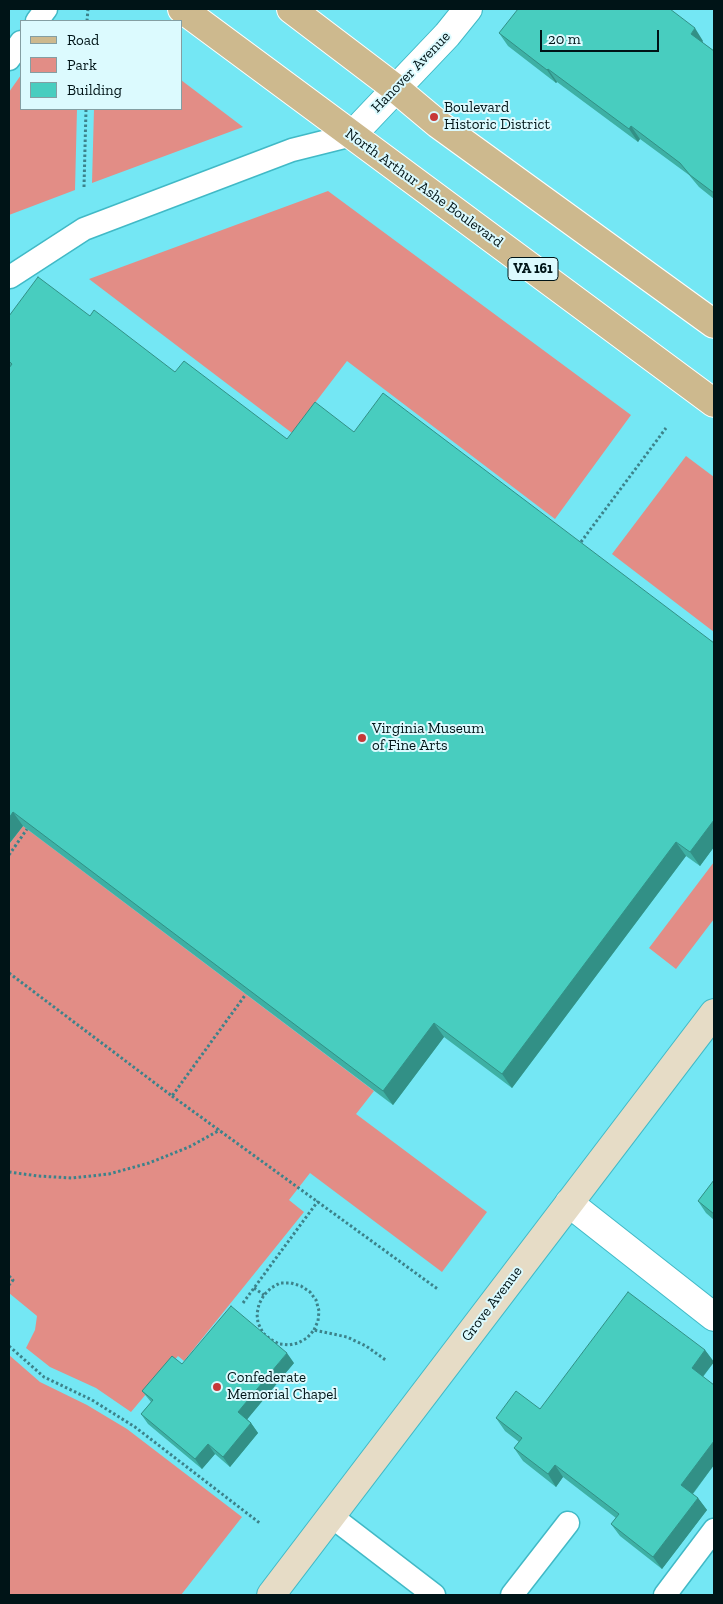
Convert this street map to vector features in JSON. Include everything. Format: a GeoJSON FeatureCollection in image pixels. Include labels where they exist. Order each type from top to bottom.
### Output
{"type":"FeatureCollection","features":[{"type":"Feature","properties":{"kind":"main road","name":"North Arthur Ashe Boulevard"},"geometry":{"type":"LineString","coordinates":[[182,9],[714,403]]}},
{"type":"Feature","properties":{"kind":"main road"},"geometry":{"type":"LineString","coordinates":[[291,9],[395,88],[438,124],[714,324]]}},
{"type":"Feature","properties":{"kind":"main road","name":"Grove Avenue"},"geometry":{"type":"LineString","coordinates":[[271,1595],[714,1013]]}},
{"type":"Feature","properties":{"kind":"street","name":"Hanover Avenue"},"geometry":{"type":"LineString","coordinates":[[352,135],[447,35],[468,9]]}},
{"type":"Feature","properties":{"kind":"street"},"geometry":{"type":"LineString","coordinates":[[569,1203],[714,1317]]}},
{"type":"Feature","properties":{"kind":"lane"},"geometry":{"type":"LineString","coordinates":[[38,20],[46,9]]}},
{"type":"Feature","properties":{"kind":"lane"},"geometry":{"type":"LineString","coordinates":[[9,59],[20,43]]}},
{"type":"Feature","properties":{"kind":"lane"},"geometry":{"type":"LineString","coordinates":[[9,278],[84,229],[292,150],[352,135]]}},
{"type":"Feature","properties":{"kind":"lane"},"geometry":{"type":"LineString","coordinates":[[330,1516],[434,1595]]}},
{"type":"Feature","properties":{"kind":"lane"},"geometry":{"type":"LineString","coordinates":[[512,1595],[568,1523]]}},
{"type":"Feature","properties":{"kind":"lane"},"geometry":{"type":"LineString","coordinates":[[665,1595],[714,1530]]}},
{"type":"Feature","properties":{"kind":"path"},"geometry":{"type":"LineString","coordinates":[[84,187],[86,110]]}},
{"type":"Feature","properties":{"kind":"path"},"geometry":{"type":"LineString","coordinates":[[578,546],[666,428]]}},
{"type":"Feature","properties":{"kind":"path"},"geometry":{"type":"LineString","coordinates":[[9,855],[28,829]]}},
{"type":"Feature","properties":{"kind":"path"},"geometry":{"type":"LineString","coordinates":[[9,973],[172,1096],[439,1290]]}},
{"type":"Feature","properties":{"kind":"path"},"geometry":{"type":"LineString","coordinates":[[172,1096],[246,994]]}},
{"type":"Feature","properties":{"kind":"path"},"geometry":{"type":"LineString","coordinates":[[9,1172],[72,1178],[109,1174],[149,1163],[189,1147],[220,1130]]}},
{"type":"Feature","properties":{"kind":"path"},"geometry":{"type":"LineString","coordinates":[[243,1303],[318,1201]]}},
{"type":"Feature","properties":{"kind":"path"},"geometry":{"type":"LineString","coordinates":[[9,1276],[13,1280],[9,1285]]}},
{"type":"Feature","properties":{"kind":"path"},"geometry":{"type":"LineString","coordinates":[[291,1283],[301,1286],[310,1292],[316,1300],[319,1310],[314,1330],[307,1338],[289,1345],[279,1344],[270,1339],[258,1324],[259,1304],[264,1295],[271,1288],[280,1284],[291,1283]]}},
{"type":"Feature","properties":{"kind":"path"},"geometry":{"type":"LineString","coordinates":[[254,1288],[264,1295]]}},
{"type":"Feature","properties":{"kind":"path"},"geometry":{"type":"LineString","coordinates":[[314,1330],[347,1337],[366,1346],[387,1360]]}},
{"type":"Feature","properties":{"kind":"path"},"geometry":{"type":"LineString","coordinates":[[9,1346],[44,1377],[92,1400],[135,1427],[261,1524]]}},
{"type":"Feature","properties":{"kind":"green space"},"geometry":{"type":"Polygon","coordinates":[[[20,76],[20,110],[77,110],[75,190],[9,215],[9,92],[20,76]]]}},
{"type":"Feature","properties":{"kind":"green space"},"geometry":{"type":"Polygon","coordinates":[[[182,81],[243,127],[92,183],[94,110],[182,110],[182,81]]]}},
{"type":"Feature","properties":{"kind":"green space"},"geometry":{"type":"Polygon","coordinates":[[[328,191],[631,415],[555,519],[347,361],[292,433],[89,279],[328,191]]]}},
{"type":"Feature","properties":{"kind":"green space"},"geometry":{"type":"Polygon","coordinates":[[[686,456],[714,477],[714,632],[612,554],[686,456]]]}},
{"type":"Feature","properties":{"kind":"green space"},"geometry":{"type":"Polygon","coordinates":[[[23,826],[374,1091],[356,1114],[487,1212],[442,1272],[310,1173],[289,1200],[304,1212],[184,1361],[178,1356],[131,1412],[96,1388],[50,1367],[26,1348],[35,1330],[37,1316],[9,1293],[9,844],[23,826]]]}},
{"type":"Feature","properties":{"kind":"green space"},"geometry":{"type":"Polygon","coordinates":[[[714,862],[714,919],[676,969],[649,948],[714,862]]]}},
{"type":"Feature","properties":{"kind":"green space"},"geometry":{"type":"Polygon","coordinates":[[[9,1355],[40,1382],[87,1405],[127,1429],[242,1517],[181,1595],[9,1595],[9,1355]]]}},
{"type":"Feature","properties":{"kind":"building"},"geometry":{"type":"Polygon","coordinates":[[[518,9],[670,9],[695,28],[691,34],[714,51],[714,193],[690,175],[680,163],[631,126],[629,129],[499,33],[518,9]]]}},
{"type":"Feature","properties":{"kind":"building","name":"Virginia Museum of Fine Arts"},"geometry":{"type":"Polygon","coordinates":[[[38,277],[90,316],[94,310],[175,372],[184,361],[287,439],[315,402],[354,432],[383,393],[714,643],[714,820],[690,852],[676,842],[502,1074],[434,1023],[383,1091],[13,812],[9,818],[9,368],[12,364],[9,361],[9,316],[38,277]]]}},
{"type":"Feature","properties":{"kind":"building"},"geometry":{"type":"Polygon","coordinates":[[[714,1180],[714,1214],[698,1201],[714,1180]]]}},
{"type":"Feature","properties":{"kind":"building"},"geometry":{"type":"Polygon","coordinates":[[[628,1292],[705,1350],[692,1368],[714,1385],[714,1441],[681,1485],[698,1498],[653,1557],[611,1524],[619,1514],[555,1465],[548,1474],[514,1448],[522,1438],[496,1418],[516,1391],[540,1409],[628,1292]]]}},
{"type":"Feature","properties":{"kind":"building","name":"Confederate Memorial Chapel"},"geometry":{"type":"Polygon","coordinates":[[[231,1306],[287,1353],[238,1412],[251,1423],[223,1457],[208,1444],[195,1459],[141,1414],[153,1400],[142,1391],[172,1356],[182,1364],[231,1306]]]}},
{"type":"Feature","properties":{"kind":"place","name":"Boulevard Historic District"},"geometry":{"type":"Point","coordinates":[434,117]}},
{"type":"Feature","properties":{"kind":"place","name":"Virginia Museum of Fine Arts"},"geometry":{"type":"Point","coordinates":[362,738]}},
{"type":"Feature","properties":{"kind":"place","name":"Confederate Memorial Chapel"},"geometry":{"type":"Point","coordinates":[217,1387]}}]}
